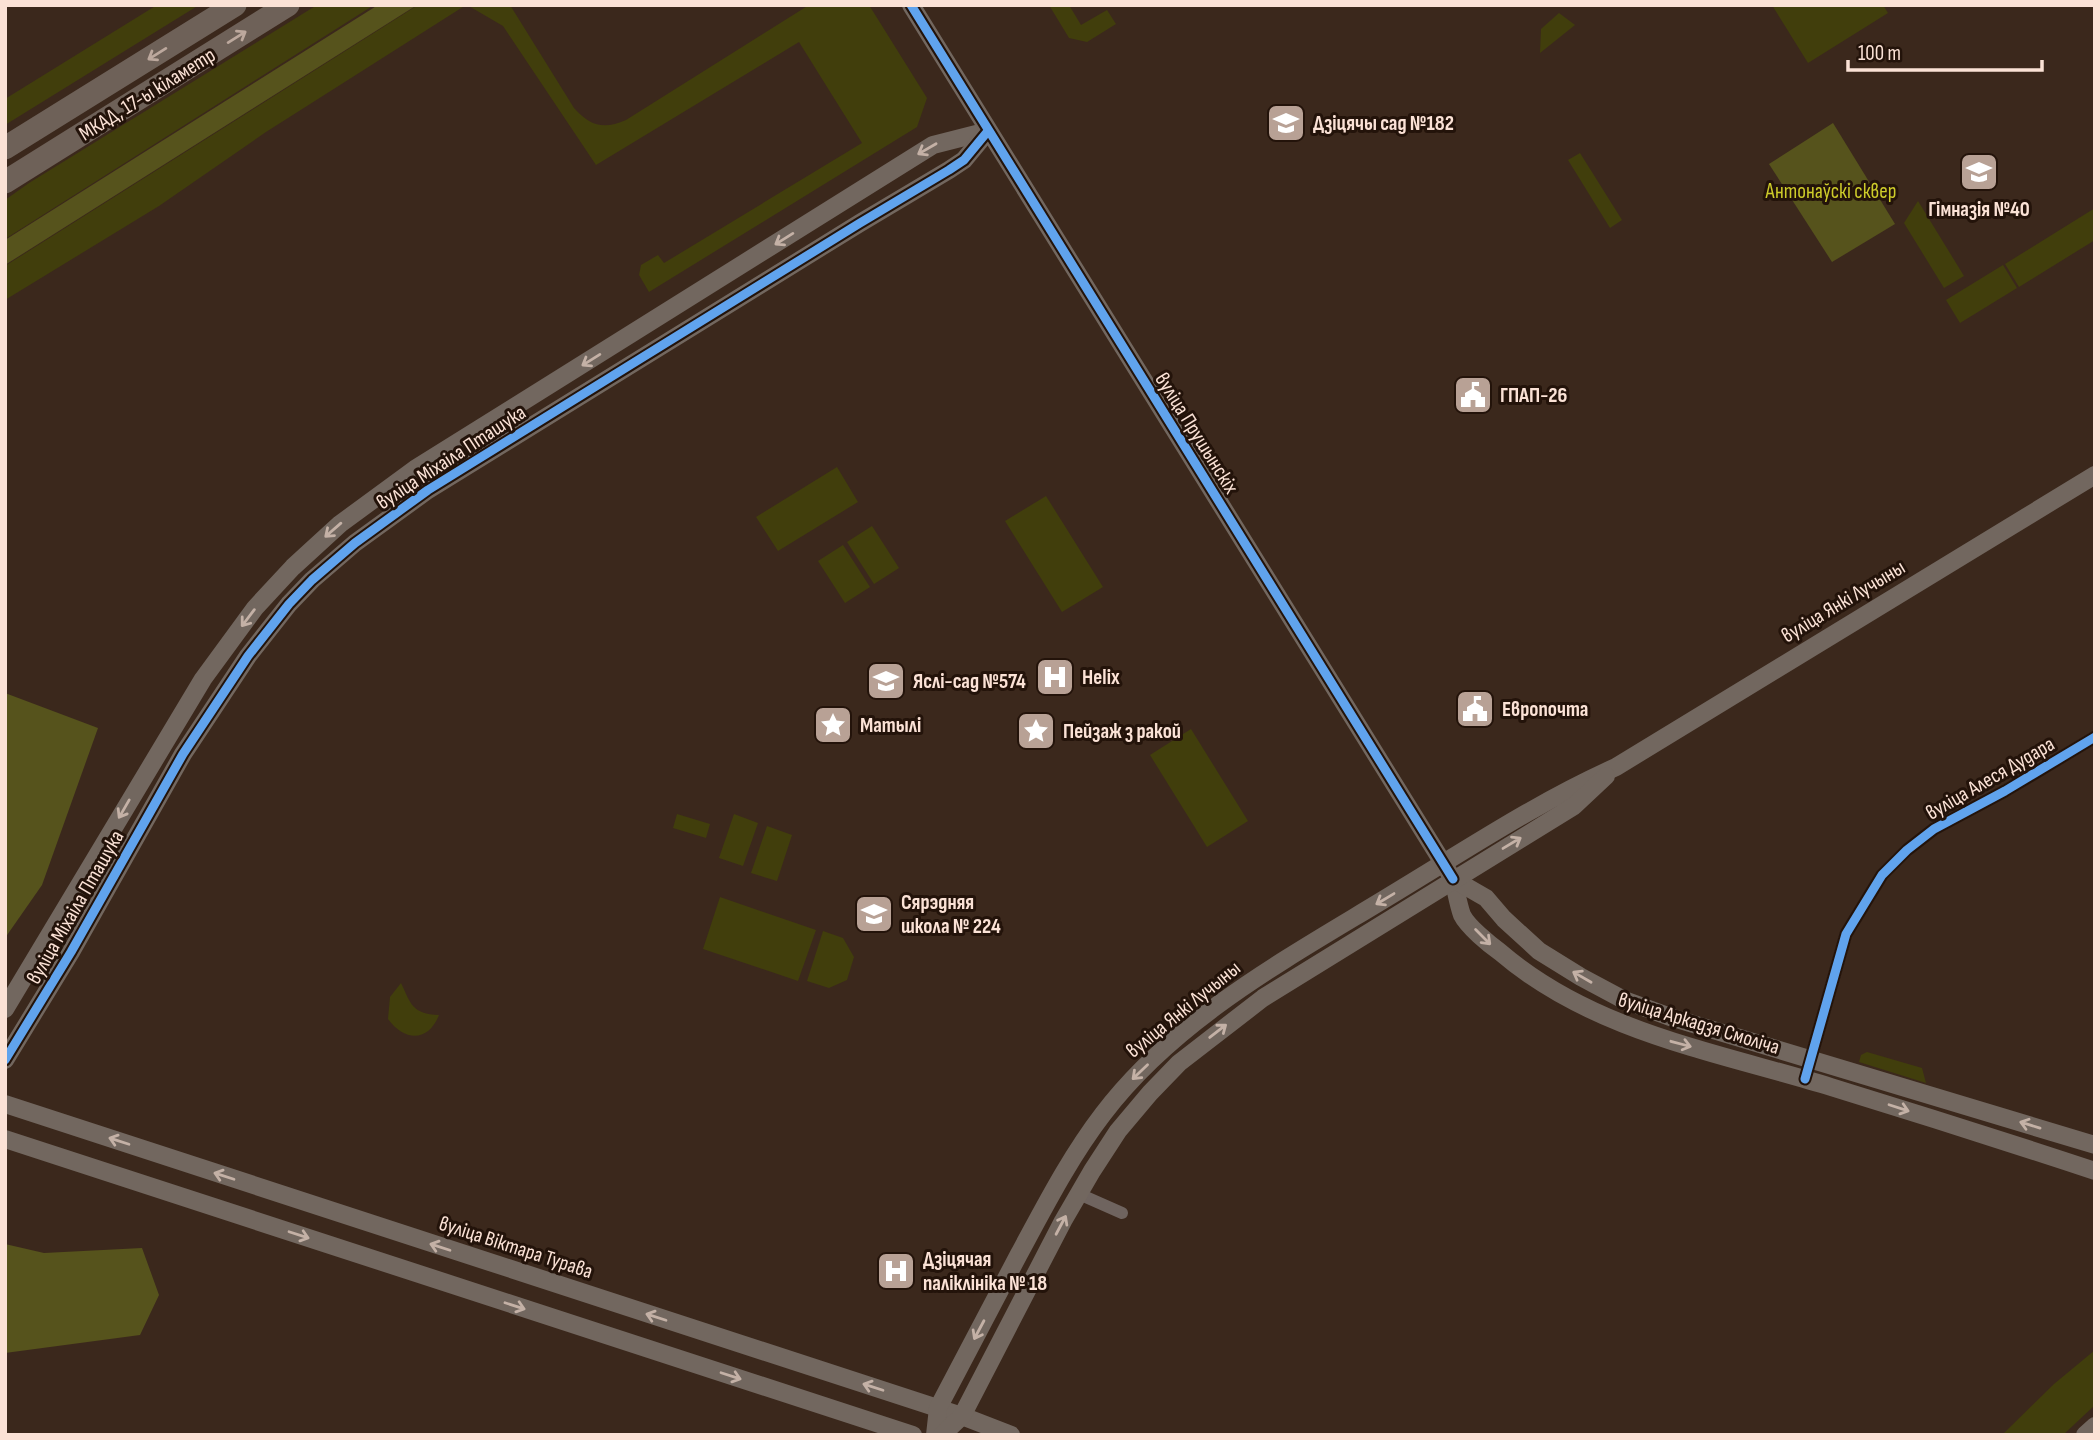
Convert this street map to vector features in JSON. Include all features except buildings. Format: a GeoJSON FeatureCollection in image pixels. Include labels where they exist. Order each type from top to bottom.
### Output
{"type":"FeatureCollection","features":[{"type":"Feature","properties":{"kind":"highway","name":"МКАД, 17-ы кіламетр"},"geometry":{"type":"LineString","coordinates":[[5,148],[236,5]]}},
{"type":"Feature","properties":{"kind":"highway","name":"МКАД, 17-ы кіламетр"},"geometry":{"type":"LineString","coordinates":[[5,182],[288,5]]}},
{"type":"Feature","properties":{"kind":"main road","name":"вуліца Прушынскіх"},"geometry":{"type":"LineString","coordinates":[[911,5],[1453,879]]}},
{"type":"Feature","properties":{"kind":"main road","name":"вуліца Міхаіла Пташука"},"geometry":{"type":"LineString","coordinates":[[5,1009],[203,679],[255,608],[324,538],[415,469],[933,145],[988,131]]}},
{"type":"Feature","properties":{"kind":"main road","name":"вуліца Міхаіла Пташука"},"geometry":{"type":"LineString","coordinates":[[5,1060],[71,952],[183,754],[248,656],[289,604],[312,580],[355,543],[428,490],[949,170],[964,160],[988,131]]}},
{"type":"Feature","properties":{"kind":"main road","name":"вуліца Янкі Лучыны"},"geometry":{"type":"LineString","coordinates":[[935,1435],[938,1408],[1057,1184],[1104,1112],[1133,1078],[1168,1046],[1252,982],[1443,863],[1564,790],[1616,767],[2095,475]]}},
{"type":"Feature","properties":{"kind":"main road","name":"вуліца Янкі Лучыны"},"geometry":{"type":"LineString","coordinates":[[942,1435],[962,1416],[1079,1194],[1118,1131],[1179,1063],[1263,998],[1574,806],[1616,767]]}},
{"type":"Feature","properties":{"kind":"main road","name":"вуліца Аркадзя Смоліча"},"geometry":{"type":"LineString","coordinates":[[1453,879],[1486,898],[1504,919],[1539,951],[1624,1000],[1673,1018],[2095,1145]]}},
{"type":"Feature","properties":{"kind":"main road","name":"вуліца Аркадзя Смоліча"},"geometry":{"type":"LineString","coordinates":[[1453,879],[1463,917],[1522,972],[1570,1002],[1667,1040],[1805,1079],[2095,1171]]}},
{"type":"Feature","properties":{"kind":"main road","name":"вуліца Віктара Турава"},"geometry":{"type":"LineString","coordinates":[[5,1104],[938,1408],[1012,1435]]}},
{"type":"Feature","properties":{"kind":"main road"},"geometry":{"type":"LineString","coordinates":[[5,1139],[913,1435]]}},
{"type":"Feature","properties":{"kind":"main road"},"geometry":{"type":"LineString","coordinates":[[1057,1184],[1079,1194]]}},
{"type":"Feature","properties":{"kind":"main road"},"geometry":{"type":"LineString","coordinates":[[2085,1435],[2095,1426]]}},
{"type":"Feature","properties":{"kind":"street","name":"вуліца Алеся Дудара"},"geometry":{"type":"LineString","coordinates":[[1805,1079],[1846,934],[1882,875],[1907,850],[1934,829],[2005,791],[2095,737]]}},
{"type":"Feature","properties":{"kind":"street"},"geometry":{"type":"LineString","coordinates":[[1079,1194],[1122,1213]]}},
{"type":"Feature","properties":{"kind":"shaded area"},"geometry":{"type":"Polygon","coordinates":[[[157,5],[199,5],[5,125],[5,99],[157,5]]]}},
{"type":"Feature","properties":{"kind":"shaded area"},"geometry":{"type":"Polygon","coordinates":[[[317,5],[374,5],[5,239],[5,200],[317,5]]]}},
{"type":"Feature","properties":{"kind":"shaded area"},"geometry":{"type":"Polygon","coordinates":[[[418,5],[466,5],[266,132],[159,206],[5,300],[5,266],[418,5]]]}},
{"type":"Feature","properties":{"kind":"shaded area"},"geometry":{"type":"Polygon","coordinates":[[[467,5],[510,5],[574,108],[598,125],[611,125],[626,120],[809,5],[869,5],[927,98],[917,127],[649,292],[639,275],[641,265],[658,255],[664,263],[862,143],[799,42],[596,165],[503,26],[467,5]]]}},
{"type":"Feature","properties":{"kind":"shaded area"},"geometry":{"type":"Polygon","coordinates":[[[1049,5],[1069,5],[1081,25],[1107,10],[1116,24],[1087,42],[1069,38],[1049,5]]]}},
{"type":"Feature","properties":{"kind":"shaded area"},"geometry":{"type":"Polygon","coordinates":[[[1772,5],[1883,5],[1888,13],[1808,63],[1772,5]]]}},
{"type":"Feature","properties":{"kind":"shaded area"},"geometry":{"type":"Polygon","coordinates":[[[1559,13],[1575,25],[1540,53],[1541,29],[1559,13]]]}},
{"type":"Feature","properties":{"kind":"shaded area"},"geometry":{"type":"Polygon","coordinates":[[[1580,153],[1622,220],[1610,228],[1568,160],[1580,153]]]}},
{"type":"Feature","properties":{"kind":"shaded area"},"geometry":{"type":"Polygon","coordinates":[[[1918,201],[1964,276],[1944,288],[1904,223],[1918,201]]]}},
{"type":"Feature","properties":{"kind":"shaded area"},"geometry":{"type":"Polygon","coordinates":[[[2095,208],[2095,240],[2019,287],[2005,264],[2095,208]]]}},
{"type":"Feature","properties":{"kind":"shaded area"},"geometry":{"type":"Polygon","coordinates":[[[2003,265],[2017,288],[1960,323],[1946,300],[2003,265]]]}},
{"type":"Feature","properties":{"kind":"shaded area"},"geometry":{"type":"Polygon","coordinates":[[[837,467],[858,502],[778,551],[756,517],[837,467]]]}},
{"type":"Feature","properties":{"kind":"shaded area"},"geometry":{"type":"Polygon","coordinates":[[[1046,496],[1103,587],[1062,612],[1005,521],[1046,496]]]}},
{"type":"Feature","properties":{"kind":"shaded area"},"geometry":{"type":"Polygon","coordinates":[[[872,526],[899,568],[874,584],[847,542],[872,526]]]}},
{"type":"Feature","properties":{"kind":"shaded area"},"geometry":{"type":"Polygon","coordinates":[[[843,545],[870,587],[845,603],[818,561],[843,545]]]}},
{"type":"Feature","properties":{"kind":"shaded area"},"geometry":{"type":"Polygon","coordinates":[[[1191,729],[1248,821],[1207,847],[1150,755],[1191,729]]]}},
{"type":"Feature","properties":{"kind":"shaded area"},"geometry":{"type":"Polygon","coordinates":[[[677,814],[710,824],[706,838],[673,828],[677,814]]]}},
{"type":"Feature","properties":{"kind":"shaded area"},"geometry":{"type":"Polygon","coordinates":[[[734,814],[758,823],[743,866],[719,858],[734,814]]]}},
{"type":"Feature","properties":{"kind":"shaded area"},"geometry":{"type":"Polygon","coordinates":[[[767,826],[792,835],[777,881],[751,873],[767,826]]]}},
{"type":"Feature","properties":{"kind":"shaded area"},"geometry":{"type":"Polygon","coordinates":[[[720,897],[816,930],[798,981],[703,949],[720,897]]]}},
{"type":"Feature","properties":{"kind":"shaded area"},"geometry":{"type":"Polygon","coordinates":[[[823,931],[843,938],[854,957],[847,980],[829,988],[807,981],[823,931]]]}},
{"type":"Feature","properties":{"kind":"shaded area"},"geometry":{"type":"Polygon","coordinates":[[[401,983],[410,1002],[418,1010],[439,1015],[429,1031],[415,1036],[408,1035],[388,1019],[390,997],[401,983]]]}},
{"type":"Feature","properties":{"kind":"shaded area"},"geometry":{"type":"Polygon","coordinates":[[[1867,1052],[1922,1068],[1926,1083],[1859,1062],[1861,1055],[1867,1052]]]}},
{"type":"Feature","properties":{"kind":"shaded area"},"geometry":{"type":"Polygon","coordinates":[[[2095,1350],[2095,1405],[2063,1435],[2002,1435],[2054,1384],[2095,1350]]]}},
{"type":"Feature","properties":{"kind":"green space"},"geometry":{"type":"Polygon","coordinates":[[[378,5],[417,5],[5,265],[5,240],[378,5]]]}},
{"type":"Feature","properties":{"kind":"green space","name":"Антонаўскі сквер"},"geometry":{"type":"Polygon","coordinates":[[[1833,123],[1895,224],[1832,262],[1769,164],[1833,123]]]}},
{"type":"Feature","properties":{"kind":"green space"},"geometry":{"type":"Polygon","coordinates":[[[5,693],[98,728],[42,885],[5,938],[5,693]]]}},
{"type":"Feature","properties":{"kind":"green space"},"geometry":{"type":"Polygon","coordinates":[[[5,1244],[44,1253],[142,1248],[159,1295],[140,1335],[5,1353],[5,1244]]]}},
{"type":"Feature","properties":{"kind":"cycle path"},"geometry":{"type":"LineString","coordinates":[[911,5],[1453,879]]}},
{"type":"Feature","properties":{"kind":"cycle path"},"geometry":{"type":"LineString","coordinates":[[5,1060],[71,952],[183,754],[248,656],[289,604],[312,580],[355,543],[428,490],[949,170],[964,160],[988,131]]}},
{"type":"Feature","properties":{"kind":"cycle path"},"geometry":{"type":"LineString","coordinates":[[1805,1079],[1846,934],[1882,875],[1907,850],[1934,829],[2005,791],[2095,737]]}},
{"type":"Feature","properties":{"kind":"place","name":"Дзіцячы сад №182"},"geometry":{"type":"Point","coordinates":[1286,123]}},
{"type":"Feature","properties":{"kind":"place","name":"Гімназія №40"},"geometry":{"type":"Point","coordinates":[1979,172]}},
{"type":"Feature","properties":{"kind":"place","name":"ГПАП-26"},"geometry":{"type":"Point","coordinates":[1473,395]}},
{"type":"Feature","properties":{"kind":"place","name":"Helix"},"geometry":{"type":"Point","coordinates":[1055,677]}},
{"type":"Feature","properties":{"kind":"place","name":"Яслі-сад №574"},"geometry":{"type":"Point","coordinates":[886,681]}},
{"type":"Feature","properties":{"kind":"place","name":"Европочта"},"geometry":{"type":"Point","coordinates":[1475,709]}},
{"type":"Feature","properties":{"kind":"place","name":"Матылі"},"geometry":{"type":"Point","coordinates":[833,725]}},
{"type":"Feature","properties":{"kind":"place","name":"Пейзаж з ракой"},"geometry":{"type":"Point","coordinates":[1036,731]}},
{"type":"Feature","properties":{"kind":"place","name":"Сярэдняя школа № 224"},"geometry":{"type":"Point","coordinates":[874,914]}},
{"type":"Feature","properties":{"kind":"place","name":"Дзіцячая паліклініка № 18"},"geometry":{"type":"Point","coordinates":[896,1271]}}]}
